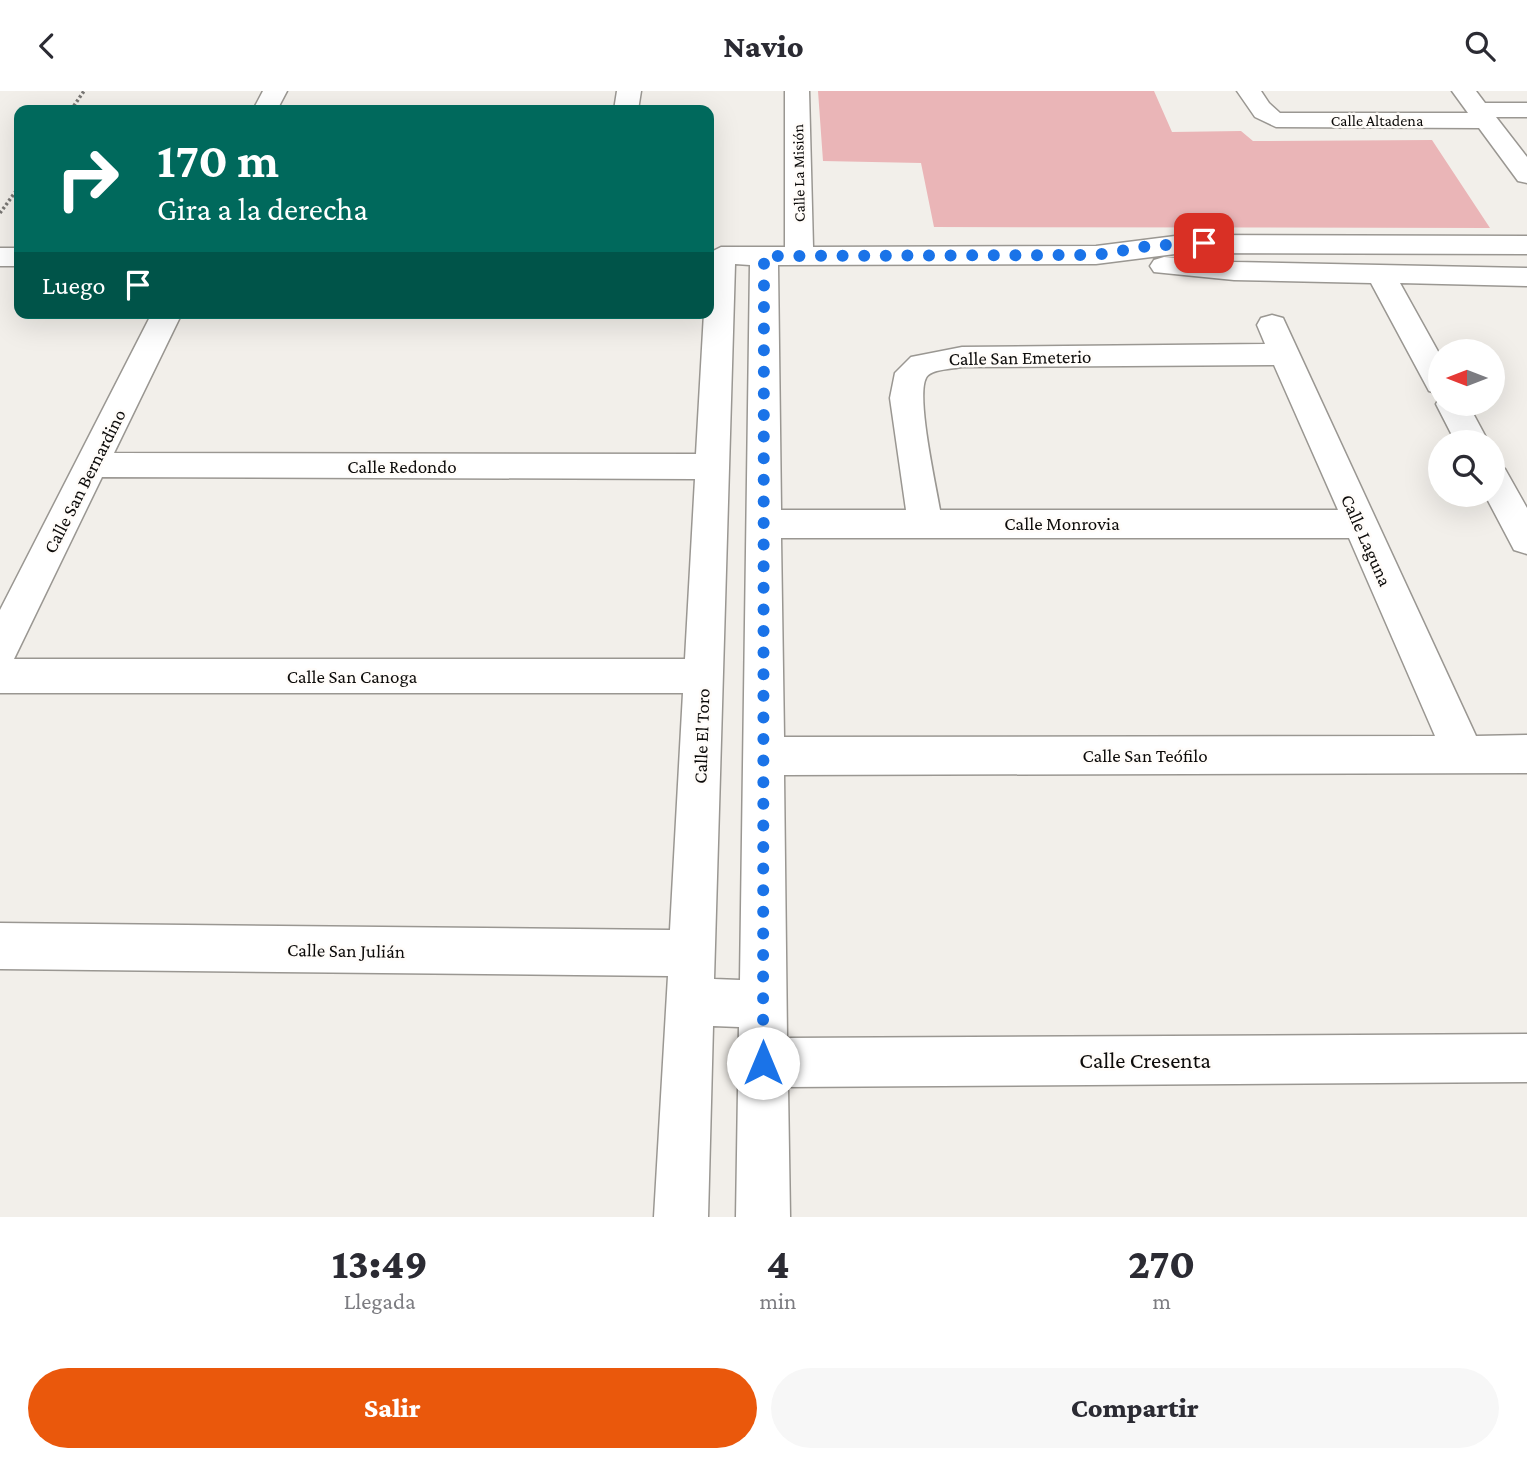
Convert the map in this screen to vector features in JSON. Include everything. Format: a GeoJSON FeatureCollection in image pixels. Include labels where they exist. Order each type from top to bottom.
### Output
{"type":"FeatureCollection","features":[{"type":"Feature","properties":{"kind":"street","name":"Calle La Misión"},"geometry":{"type":"LineString","coordinates":[[782,255],[797,91]]}},
{"type":"Feature","properties":{"kind":"street","name":"Calle Altadena"},"geometry":{"type":"LineString","coordinates":[[1249,91],[1255,103],[1268,117],[1476,107],[1527,110]]}},
{"type":"Feature","properties":{"kind":"street"},"geometry":{"type":"LineString","coordinates":[[1476,107],[1527,175]]}},
{"type":"Feature","properties":{"kind":"street"},"geometry":{"type":"LineString","coordinates":[[715,256],[1096,255],[1183,244],[1527,246]]}},
{"type":"Feature","properties":{"kind":"street"},"geometry":{"type":"LineString","coordinates":[[763,1217],[764,533],[782,255]]}},
{"type":"Feature","properties":{"kind":"street"},"geometry":{"type":"LineString","coordinates":[[1096,255],[1189,268],[1527,277]]}},
{"type":"Feature","properties":{"kind":"street","name":"Calle El Toro"},"geometry":{"type":"LineString","coordinates":[[681,1217],[712,467],[715,256]]}},
{"type":"Feature","properties":{"kind":"street"},"geometry":{"type":"LineString","coordinates":[[1381,275],[1428,361]]}},
{"type":"Feature","properties":{"kind":"street","name":"Calle San Bernardino"},"geometry":{"type":"LineString","coordinates":[[0,648],[164,319]]}},
{"type":"Feature","properties":{"kind":"street","name":"Calle San Emeterio"},"geometry":{"type":"LineString","coordinates":[[925,523],[906,398],[911,373],[922,363],[962,357],[1279,339]]}},
{"type":"Feature","properties":{"kind":"street","name":"Calle Laguna"},"geometry":{"type":"LineString","coordinates":[[1279,339],[1464,754]]}},
{"type":"Feature","properties":{"kind":"street","name":"Calle Redondo"},"geometry":{"type":"LineString","coordinates":[[91,465],[712,467]]}},
{"type":"Feature","properties":{"kind":"street"},"geometry":{"type":"LineString","coordinates":[[1505,500],[1527,540]]}},
{"type":"Feature","properties":{"kind":"street","name":"Calle Monrovia"},"geometry":{"type":"LineString","coordinates":[[709,543],[764,533],[925,523],[1360,524]]}},
{"type":"Feature","properties":{"kind":"street","name":"Calle San Canoga"},"geometry":{"type":"LineString","coordinates":[[0,676],[703,694],[764,713]]}},
{"type":"Feature","properties":{"kind":"street","name":"Calle San Teófilo"},"geometry":{"type":"LineString","coordinates":[[764,756],[1527,754]]}},
{"type":"Feature","properties":{"kind":"street","name":"Calle San Julián"},"geometry":{"type":"LineString","coordinates":[[0,946],[692,953]]}},
{"type":"Feature","properties":{"kind":"street"},"geometry":{"type":"LineString","coordinates":[[691,1002],[763,1004]]}},
{"type":"Feature","properties":{"kind":"street","name":"Calle Cresenta"},"geometry":{"type":"LineString","coordinates":[[763,1063],[1527,1058]]}},
{"type":"Feature","properties":{"kind":"path"},"geometry":{"type":"LineString","coordinates":[[0,213],[14,194]]}},
{"type":"Feature","properties":{"kind":"shaded area"},"geometry":{"type":"Polygon","coordinates":[[[818,91],[1154,91],[1172,132],[1241,131],[1253,141],[1432,140],[1490,228],[934,227],[921,163],[823,161],[818,91]]]}},
{"type":"Feature","properties":{"kind":"route"},"geometry":{"type":"LineString","coordinates":[[763,1063],[764,256],[1096,255],[1149,246],[1204,243]]}}]}
